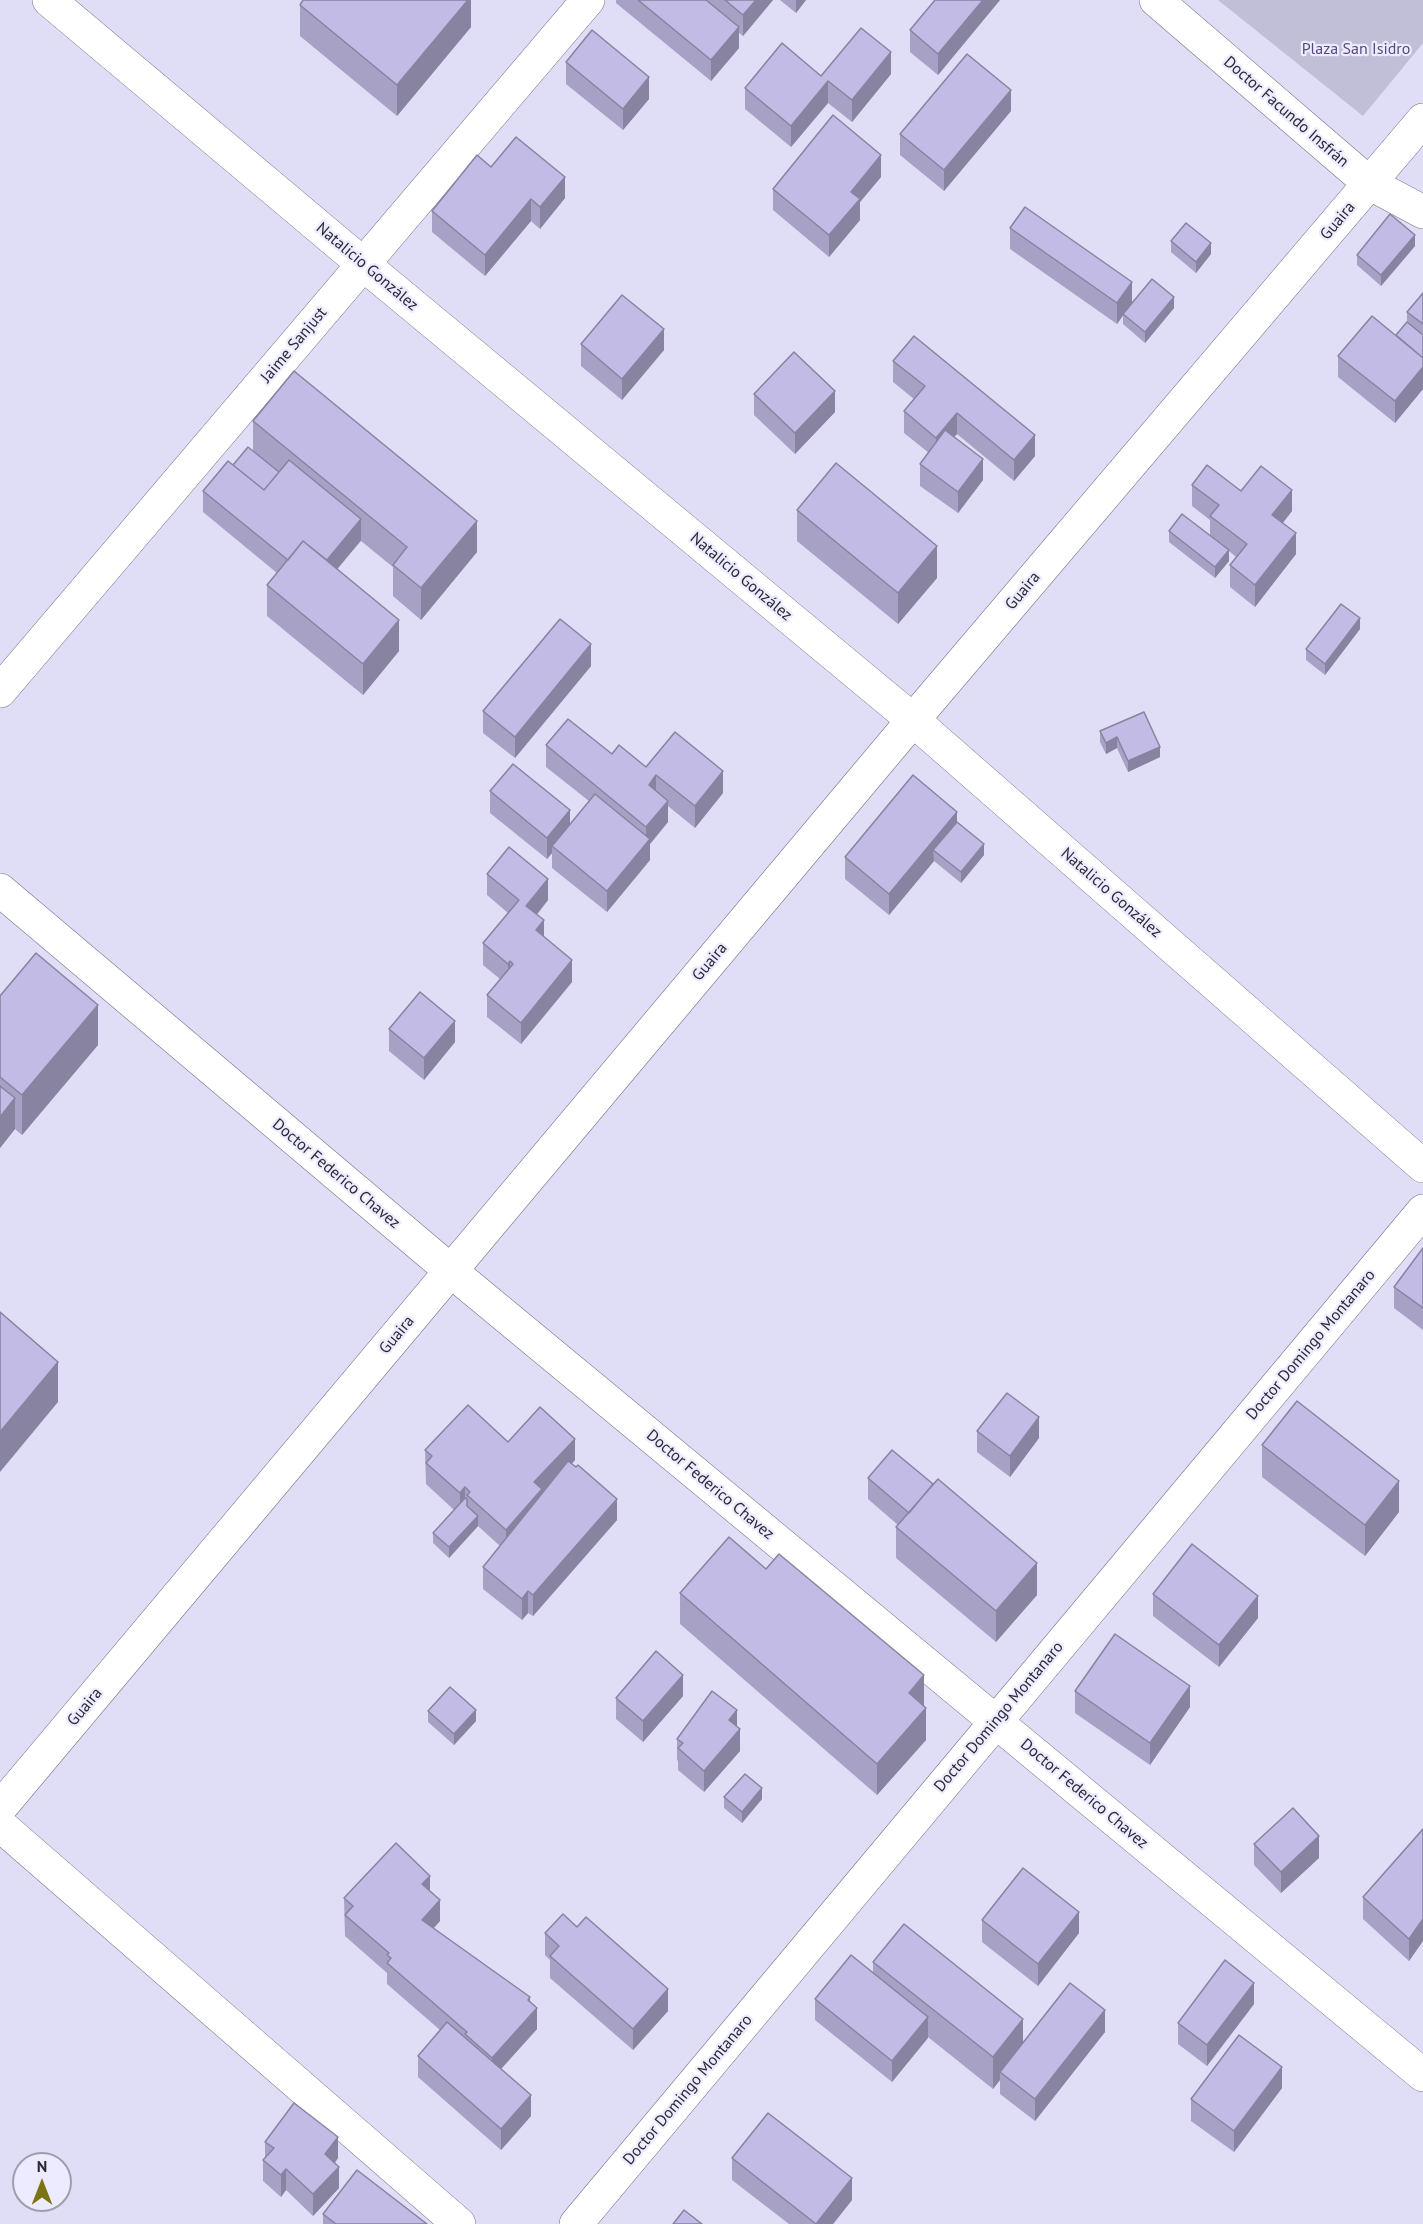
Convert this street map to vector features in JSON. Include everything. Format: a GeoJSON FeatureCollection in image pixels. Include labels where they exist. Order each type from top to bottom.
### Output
{"type":"FeatureCollection","features":[{"type":"Feature","properties":{"kind":"street","name":"Natalicio González"},"geometry":{"type":"LineString","coordinates":[[49,0],[913,720],[1423,1167]]}},
{"type":"Feature","properties":{"kind":"street","name":"Jaime Sanjust"},"geometry":{"type":"LineString","coordinates":[[0,691],[588,0]]}},
{"type":"Feature","properties":{"kind":"street","name":"Doctor Facundo Insfrán"},"geometry":{"type":"LineString","coordinates":[[1156,0],[1369,183],[1423,212]]}},
{"type":"Feature","properties":{"kind":"street","name":"Guaira"},"geometry":{"type":"LineString","coordinates":[[0,1808],[913,720],[1423,120]]}},
{"type":"Feature","properties":{"kind":"street","name":"Doctor Federico Chavez"},"geometry":{"type":"LineString","coordinates":[[0,890],[451,1270],[1423,2075]]}},
{"type":"Feature","properties":{"kind":"street","name":"Doctor Domingo Montanaro"},"geometry":{"type":"LineString","coordinates":[[576,2224],[1423,1211]]}},
{"type":"Feature","properties":{"kind":"street"},"geometry":{"type":"LineString","coordinates":[[0,1825],[459,2224]]}},
{"type":"Feature","properties":{"kind":"green space","name":"Plaza San Isidro"},"geometry":{"type":"Polygon","coordinates":[[[1218,0],[1423,0],[1423,43],[1363,116],[1218,0]]]}},
{"type":"Feature","properties":{"kind":"building"},"geometry":{"type":"Polygon","coordinates":[[[303,0],[468,0],[397,85],[300,5],[303,0]]]}},
{"type":"Feature","properties":{"kind":"building"},"geometry":{"type":"Polygon","coordinates":[[[638,0],[706,0],[739,27],[711,60],[638,0]]]}},
{"type":"Feature","properties":{"kind":"building"},"geometry":{"type":"Polygon","coordinates":[[[725,0],[756,0],[743,15],[725,0]]]}},
{"type":"Feature","properties":{"kind":"building"},"geometry":{"type":"Polygon","coordinates":[[[935,0],[983,0],[938,54],[910,30],[935,0]]]}},
{"type":"Feature","properties":{"kind":"building"},"geometry":{"type":"Polygon","coordinates":[[[861,28],[891,52],[852,100],[828,81],[791,126],[745,88],[782,43],[821,76],[861,28]]]}},
{"type":"Feature","properties":{"kind":"building"},"geometry":{"type":"Polygon","coordinates":[[[592,30],[649,77],[623,109],[566,62],[592,30]]]}},
{"type":"Feature","properties":{"kind":"building"},"geometry":{"type":"Polygon","coordinates":[[[967,54],[1011,90],[944,170],[900,134],[967,54]]]}},
{"type":"Feature","properties":{"kind":"building"},"geometry":{"type":"Polygon","coordinates":[[[833,115],[881,155],[851,192],[860,199],[829,235],[773,189],[833,115]]]}},
{"type":"Feature","properties":{"kind":"building"},"geometry":{"type":"Polygon","coordinates":[[[516,137],[565,177],[540,207],[531,199],[485,255],[432,211],[477,155],[491,167],[516,137]]]}},
{"type":"Feature","properties":{"kind":"building"},"geometry":{"type":"Polygon","coordinates":[[[1025,207],[1132,282],[1117,303],[1010,228],[1025,207]]]}},
{"type":"Feature","properties":{"kind":"building"},"geometry":{"type":"Polygon","coordinates":[[[1390,214],[1415,235],[1381,275],[1357,255],[1390,214]]]}},
{"type":"Feature","properties":{"kind":"building"},"geometry":{"type":"Polygon","coordinates":[[[1186,223],[1211,243],[1196,262],[1171,241],[1186,223]]]}},
{"type":"Feature","properties":{"kind":"building"},"geometry":{"type":"Polygon","coordinates":[[[1152,279],[1174,297],[1145,332],[1123,314],[1152,279]]]}},
{"type":"Feature","properties":{"kind":"building"},"geometry":{"type":"Polygon","coordinates":[[[1423,293],[1423,324],[1407,312],[1423,293]]]}},
{"type":"Feature","properties":{"kind":"building"},"geometry":{"type":"Polygon","coordinates":[[[622,295],[664,329],[622,379],[581,344],[622,295]]]}},
{"type":"Feature","properties":{"kind":"building"},"geometry":{"type":"Polygon","coordinates":[[[1372,316],[1423,358],[1423,367],[1395,401],[1338,356],[1372,316]]]}},
{"type":"Feature","properties":{"kind":"building"},"geometry":{"type":"Polygon","coordinates":[[[1407,322],[1423,335],[1423,358],[1396,335],[1407,322]]]}},
{"type":"Feature","properties":{"kind":"building"},"geometry":{"type":"Polygon","coordinates":[[[914,336],[1035,435],[1014,460],[957,413],[936,438],[904,411],[925,386],[893,361],[914,336]]]}},
{"type":"Feature","properties":{"kind":"building"},"geometry":{"type":"Polygon","coordinates":[[[794,352],[835,391],[795,433],[754,394],[794,352]]]}},
{"type":"Feature","properties":{"kind":"building"},"geometry":{"type":"Polygon","coordinates":[[[294,371],[477,521],[421,588],[393,565],[407,547],[253,421],[294,371]]]}},
{"type":"Feature","properties":{"kind":"building"},"geometry":{"type":"Polygon","coordinates":[[[945,430],[983,459],[958,492],[920,464],[945,430]]]}},
{"type":"Feature","properties":{"kind":"building"},"geometry":{"type":"Polygon","coordinates":[[[248,447],[279,472],[264,490],[233,465],[248,447]]]}},
{"type":"Feature","properties":{"kind":"building"},"geometry":{"type":"Polygon","coordinates":[[[289,460],[361,519],[327,560],[303,541],[288,560],[203,491],[228,461],[264,490],[289,460]]]}},
{"type":"Feature","properties":{"kind":"building"},"geometry":{"type":"Polygon","coordinates":[[[836,463],[937,546],[898,593],[797,510],[836,463]]]}},
{"type":"Feature","properties":{"kind":"building"},"geometry":{"type":"Polygon","coordinates":[[[1207,465],[1241,491],[1261,466],[1292,490],[1272,515],[1296,533],[1255,585],[1230,565],[1247,544],[1210,516],[1219,505],[1192,485],[1207,465]]]}},
{"type":"Feature","properties":{"kind":"building"},"geometry":{"type":"Polygon","coordinates":[[[1182,514],[1229,550],[1215,567],[1169,531],[1182,514]]]}},
{"type":"Feature","properties":{"kind":"building"},"geometry":{"type":"Polygon","coordinates":[[[303,541],[399,620],[363,664],[267,585],[303,541]]]}},
{"type":"Feature","properties":{"kind":"building"},"geometry":{"type":"Polygon","coordinates":[[[1341,604],[1360,618],[1325,664],[1306,649],[1341,604]]]}},
{"type":"Feature","properties":{"kind":"building"},"geometry":{"type":"Polygon","coordinates":[[[560,619],[591,644],[515,737],[483,711],[560,619]]]}},
{"type":"Feature","properties":{"kind":"building"},"geometry":{"type":"Polygon","coordinates":[[[1144,712],[1160,747],[1128,761],[1117,737],[1106,743],[1100,731],[1144,712]]]}},
{"type":"Feature","properties":{"kind":"building"},"geometry":{"type":"Polygon","coordinates":[[[568,719],[612,754],[619,745],[646,767],[675,732],[723,771],[695,806],[656,775],[649,785],[668,801],[646,827],[546,745],[568,719]]]}},
{"type":"Feature","properties":{"kind":"building"},"geometry":{"type":"Polygon","coordinates":[[[513,764],[570,810],[547,838],[490,791],[513,764]]]}},
{"type":"Feature","properties":{"kind":"building"},"geometry":{"type":"Polygon","coordinates":[[[913,775],[957,812],[889,894],[845,857],[913,775]]]}},
{"type":"Feature","properties":{"kind":"building"},"geometry":{"type":"Polygon","coordinates":[[[595,794],[650,839],[607,891],[552,846],[595,794]]]}},
{"type":"Feature","properties":{"kind":"building"},"geometry":{"type":"Polygon","coordinates":[[[957,822],[984,844],[961,872],[933,850],[957,822]]]}},
{"type":"Feature","properties":{"kind":"building"},"geometry":{"type":"Polygon","coordinates":[[[509,847],[548,879],[526,906],[544,920],[536,930],[572,960],[521,1023],[487,995],[513,964],[510,961],[508,964],[483,943],[519,900],[487,874],[509,847]]]}},
{"type":"Feature","properties":{"kind":"building"},"geometry":{"type":"Polygon","coordinates":[[[36,953],[98,1005],[22,1095],[0,1077],[0,996],[36,953]]]}},
{"type":"Feature","properties":{"kind":"building"},"geometry":{"type":"Polygon","coordinates":[[[420,992],[455,1021],[424,1058],[389,1029],[420,992]]]}},
{"type":"Feature","properties":{"kind":"building"},"geometry":{"type":"Polygon","coordinates":[[[0,1086],[15,1098],[0,1117],[0,1086]]]}},
{"type":"Feature","properties":{"kind":"building"},"geometry":{"type":"Polygon","coordinates":[[[1423,1248],[1423,1308],[1394,1287],[1423,1248]]]}},
{"type":"Feature","properties":{"kind":"building"},"geometry":{"type":"Polygon","coordinates":[[[0,1312],[58,1362],[0,1432],[0,1312]]]}},
{"type":"Feature","properties":{"kind":"building"},"geometry":{"type":"Polygon","coordinates":[[[1007,1393],[1039,1417],[1010,1456],[977,1431],[1007,1393]]]}},
{"type":"Feature","properties":{"kind":"building"},"geometry":{"type":"Polygon","coordinates":[[[1297,1401],[1399,1481],[1365,1525],[1262,1445],[1297,1401]]]}},
{"type":"Feature","properties":{"kind":"building"},"geometry":{"type":"Polygon","coordinates":[[[468,1405],[508,1442],[540,1407],[575,1439],[534,1482],[542,1489],[506,1530],[467,1495],[470,1492],[465,1487],[460,1493],[426,1463],[432,1456],[425,1450],[468,1405]]]}},
{"type":"Feature","properties":{"kind":"building"},"geometry":{"type":"Polygon","coordinates":[[[892,1450],[933,1484],[909,1513],[868,1478],[892,1450]]]}},
{"type":"Feature","properties":{"kind":"building"},"geometry":{"type":"Polygon","coordinates":[[[568,1461],[576,1467],[578,1465],[617,1499],[533,1595],[528,1591],[522,1599],[483,1567],[568,1461]]]}},
{"type":"Feature","properties":{"kind":"building"},"geometry":{"type":"Polygon","coordinates":[[[938,1479],[1037,1563],[996,1611],[896,1527],[938,1479]]]}},
{"type":"Feature","properties":{"kind":"building"},"geometry":{"type":"Polygon","coordinates":[[[465,1498],[467,1506],[478,1516],[449,1547],[433,1533],[465,1498]]]}},
{"type":"Feature","properties":{"kind":"building"},"geometry":{"type":"Polygon","coordinates":[[[729,1537],[766,1569],[779,1554],[924,1675],[909,1693],[926,1708],[877,1764],[680,1593],[729,1537]]]}},
{"type":"Feature","properties":{"kind":"building"},"geometry":{"type":"Polygon","coordinates":[[[1192,1544],[1258,1596],[1219,1645],[1153,1594],[1192,1544]]]}},
{"type":"Feature","properties":{"kind":"building"},"geometry":{"type":"Polygon","coordinates":[[[1115,1634],[1190,1686],[1150,1743],[1075,1691],[1115,1634]]]}},
{"type":"Feature","properties":{"kind":"building"},"geometry":{"type":"Polygon","coordinates":[[[656,1651],[683,1675],[643,1721],[616,1698],[656,1651]]]}},
{"type":"Feature","properties":{"kind":"building"},"geometry":{"type":"Polygon","coordinates":[[[450,1687],[476,1710],[454,1734],[428,1711],[450,1687]]]}},
{"type":"Feature","properties":{"kind":"building"},"geometry":{"type":"Polygon","coordinates":[[[712,1691],[737,1710],[729,1720],[740,1729],[704,1771],[678,1748],[683,1743],[677,1739],[712,1691]]]}},
{"type":"Feature","properties":{"kind":"building"},"geometry":{"type":"Polygon","coordinates":[[[745,1774],[762,1788],[742,1812],[724,1797],[745,1774]]]}},
{"type":"Feature","properties":{"kind":"building"},"geometry":{"type":"Polygon","coordinates":[[[1293,1808],[1319,1836],[1281,1872],[1254,1844],[1293,1808]]]}},
{"type":"Feature","properties":{"kind":"building"},"geometry":{"type":"Polygon","coordinates":[[[1423,1829],[1423,1919],[1409,1939],[1363,1897],[1423,1829]]]}},
{"type":"Feature","properties":{"kind":"building"},"geometry":{"type":"Polygon","coordinates":[[[396,1843],[430,1876],[422,1884],[440,1900],[422,1920],[530,1997],[528,2000],[537,2008],[492,2058],[465,2034],[467,2032],[387,1963],[391,1958],[387,1955],[389,1953],[345,1915],[353,1906],[344,1898],[396,1843]]]}},
{"type":"Feature","properties":{"kind":"building"},"geometry":{"type":"Polygon","coordinates":[[[1023,1868],[1079,1912],[1038,1964],[982,1920],[1023,1868]]]}},
{"type":"Feature","properties":{"kind":"building"},"geometry":{"type":"Polygon","coordinates":[[[563,1914],[577,1927],[586,1917],[668,1989],[633,2029],[550,1956],[559,1946],[545,1933],[563,1914]]]}},
{"type":"Feature","properties":{"kind":"building"},"geometry":{"type":"Polygon","coordinates":[[[904,1924],[1023,2019],[993,2057],[873,1962],[904,1924]]]}},
{"type":"Feature","properties":{"kind":"building"},"geometry":{"type":"Polygon","coordinates":[[[851,1955],[928,2017],[892,2061],[815,1999],[851,1955]]]}},
{"type":"Feature","properties":{"kind":"building"},"geometry":{"type":"Polygon","coordinates":[[[1225,1960],[1254,1983],[1207,2045],[1178,2023],[1225,1960]]]}},
{"type":"Feature","properties":{"kind":"building"},"geometry":{"type":"Polygon","coordinates":[[[1070,1983],[1105,2010],[1035,2099],[1000,2072],[1070,1983]]]}},
{"type":"Feature","properties":{"kind":"building"},"geometry":{"type":"Polygon","coordinates":[[[447,2022],[531,2095],[501,2129],[418,2056],[447,2022]]]}},
{"type":"Feature","properties":{"kind":"building"},"geometry":{"type":"Polygon","coordinates":[[[1239,2035],[1282,2067],[1234,2131],[1191,2099],[1239,2035]]]}},
{"type":"Feature","properties":{"kind":"building"},"geometry":{"type":"Polygon","coordinates":[[[294,2103],[338,2137],[325,2154],[339,2167],[313,2194],[286,2169],[281,2175],[263,2160],[274,2148],[265,2142],[294,2103]]]}},
{"type":"Feature","properties":{"kind":"building"},"geometry":{"type":"Polygon","coordinates":[[[768,2113],[852,2178],[816,2224],[732,2158],[768,2113]]]}},
{"type":"Feature","properties":{"kind":"building"},"geometry":{"type":"Polygon","coordinates":[[[357,2170],[427,2224],[336,2224],[323,2214],[357,2170]]]}},
{"type":"Feature","properties":{"kind":"building"},"geometry":{"type":"Polygon","coordinates":[[[684,2210],[702,2224],[673,2224],[684,2210]]]}}]}
